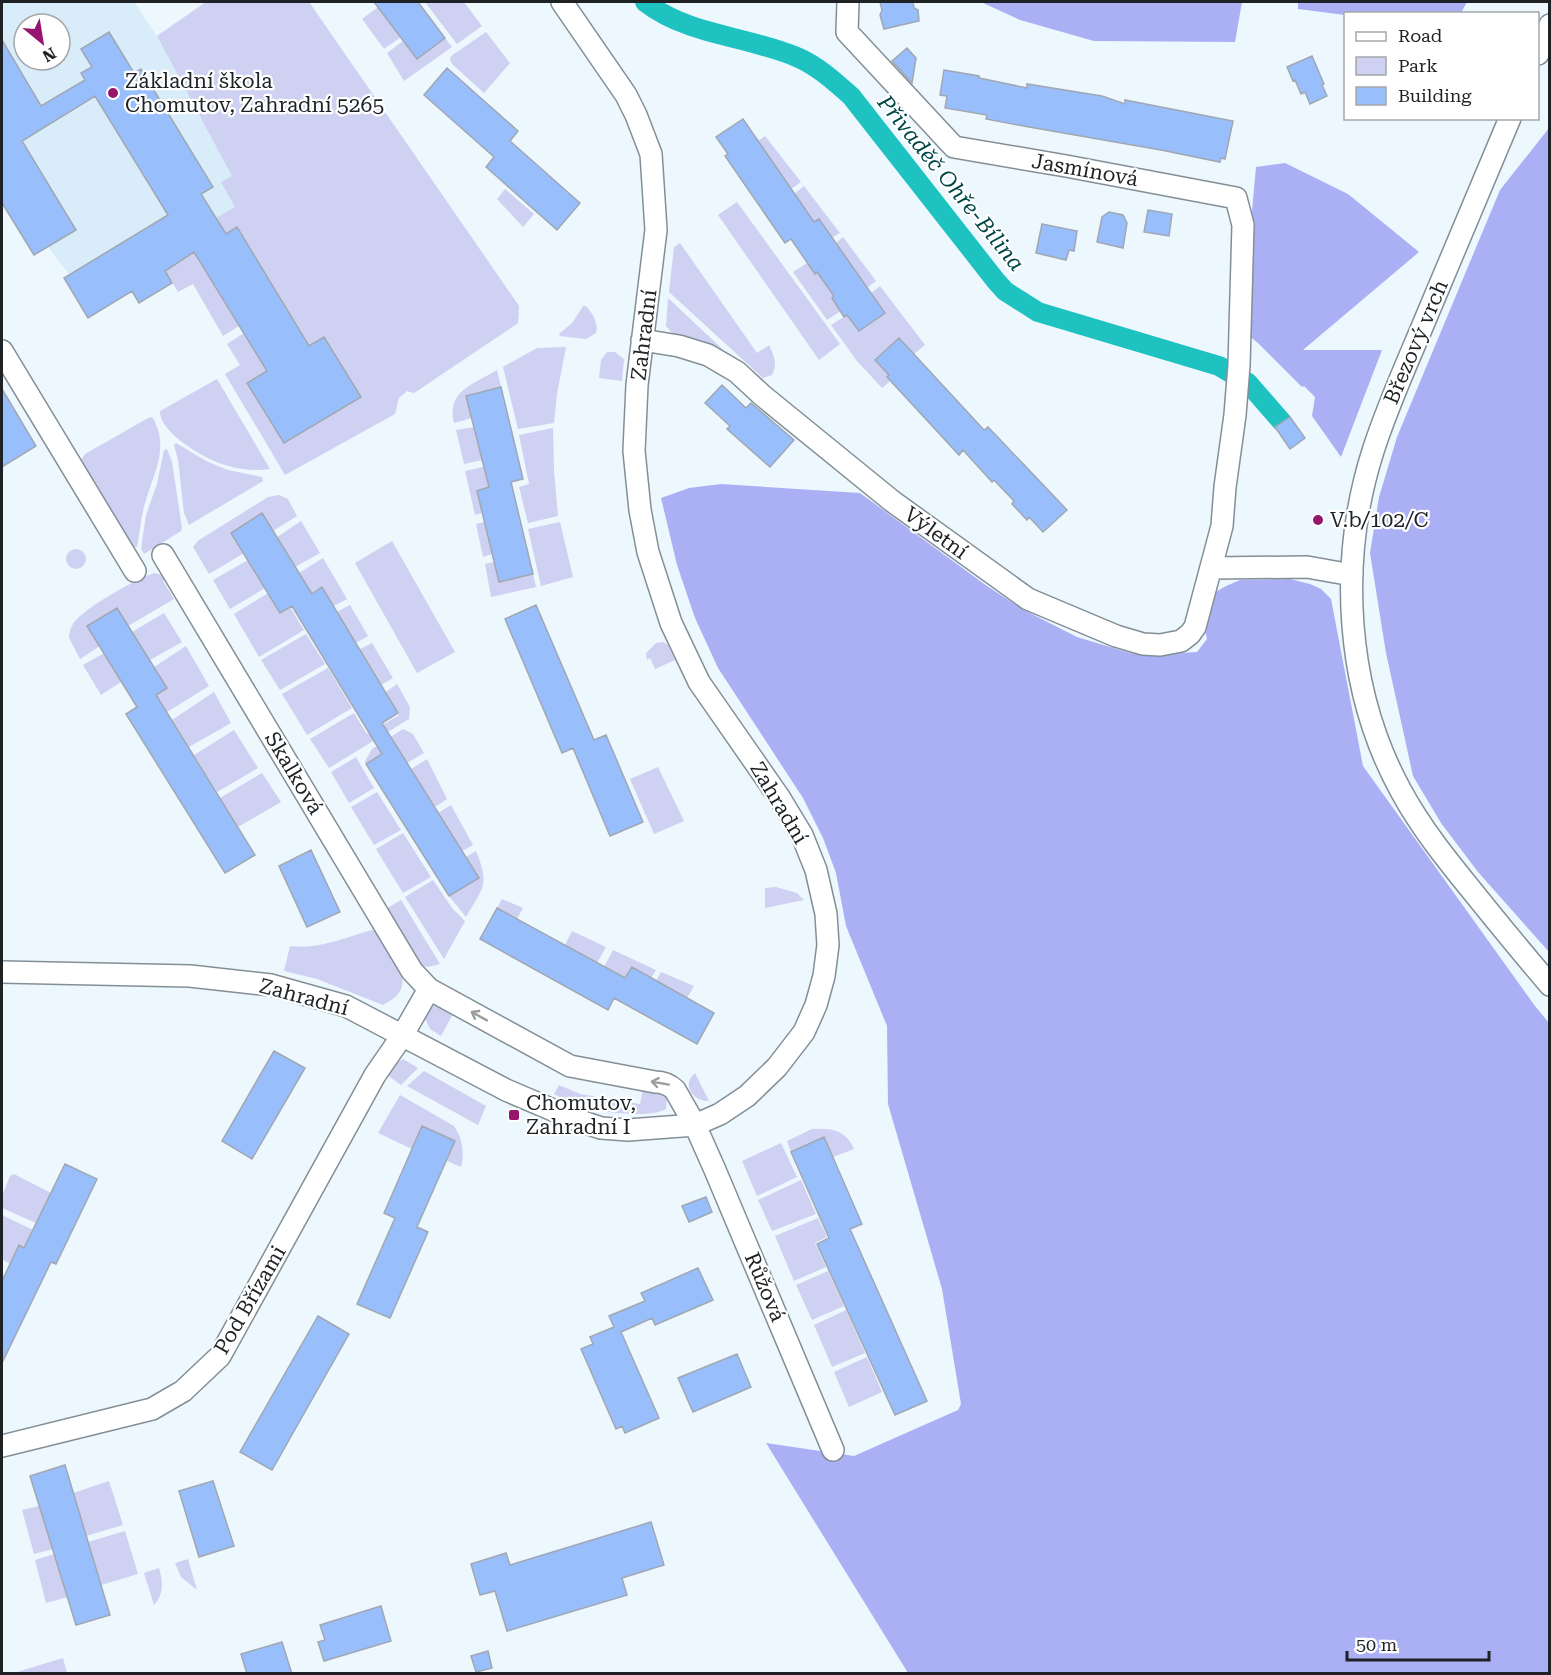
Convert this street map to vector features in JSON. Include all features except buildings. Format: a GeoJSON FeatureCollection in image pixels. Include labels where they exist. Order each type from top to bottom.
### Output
{"type":"FeatureCollection","features":[{"type":"Feature","properties":{"kind":"street","name":"Zahradní"},"geometry":{"type":"LineString","coordinates":[[2,972],[190,975],[271,985],[346,1006],[506,1090],[601,1128],[628,1130],[695,1125],[720,1114],[747,1096],[777,1067],[804,1032],[816,1005],[824,975],[828,945],[826,914],[816,870],[802,835],[779,796],[699,682],[671,623],[648,552],[640,510],[634,451],[637,385],[656,230],[651,154],[626,95],[562,2]]}},
{"type":"Feature","properties":{"kind":"street","name":"Jasmínová"},"geometry":{"type":"LineString","coordinates":[[848,2],[847,32],[954,147],[1236,198],[1242,225],[1239,365]]}},
{"type":"Feature","properties":{"kind":"street"},"geometry":{"type":"LineString","coordinates":[[1539,52],[1550,25]]}},
{"type":"Feature","properties":{"kind":"street","name":"Březový vrch"},"geometry":{"type":"LineString","coordinates":[[1509,120],[1391,401],[1373,452],[1362,491],[1354,535],[1352,607],[1360,680],[1387,763],[1401,791],[1427,834],[1550,985]]}},
{"type":"Feature","properties":{"kind":"street","name":"Výletní"},"geometry":{"type":"LineString","coordinates":[[642,340],[679,346],[708,355],[737,372],[763,396],[892,501],[1028,599],[1116,636],[1143,644],[1160,645],[1181,641],[1196,627],[1222,526],[1239,365]]}},
{"type":"Feature","properties":{"kind":"street"},"geometry":{"type":"LineString","coordinates":[[2,351],[135,571]]}},
{"type":"Feature","properties":{"kind":"street","name":"Skalková"},"geometry":{"type":"LineString","coordinates":[[163,555],[412,971],[429,989],[570,1066],[655,1083],[662,1082],[671,1086],[695,1125]]}},
{"type":"Feature","properties":{"kind":"street"},"geometry":{"type":"LineString","coordinates":[[1211,568],[1307,567],[1352,575]]}},
{"type":"Feature","properties":{"kind":"street"},"geometry":{"type":"LineString","coordinates":[[402,1036],[429,989]]}},
{"type":"Feature","properties":{"kind":"street","name":"Pod Břízami"},"geometry":{"type":"LineString","coordinates":[[2,1446],[152,1409],[183,1391],[220,1356],[375,1075],[402,1036]]}},
{"type":"Feature","properties":{"kind":"street","name":"Růžová"},"geometry":{"type":"LineString","coordinates":[[695,1125],[834,1450]]}},
{"type":"Feature","properties":{"kind":"shaded area"},"geometry":{"type":"Polygon","coordinates":[[[2,2],[134,2],[157,36],[206,2],[309,2],[519,306],[518,323],[414,393],[407,391],[399,398],[363,396],[284,443],[247,383],[266,370],[195,253],[165,270],[172,283],[139,303],[131,291],[88,318],[64,278],[69,274],[48,247],[34,255],[2,203],[2,2]]]}},
{"type":"Feature","properties":{"kind":"shaded area"},"geometry":{"type":"Polygon","coordinates":[[[981,2],[1242,2],[1235,42],[1094,41],[1020,20],[981,2]]]}},
{"type":"Feature","properties":{"kind":"shaded area"},"geometry":{"type":"Polygon","coordinates":[[[1298,2],[1467,2],[1462,12],[1344,12],[1344,15],[1298,9],[1298,2]]]}},
{"type":"Feature","properties":{"kind":"shaded area"},"geometry":{"type":"Polygon","coordinates":[[[1549,128],[1549,952],[1478,872],[1441,823],[1413,776],[1386,653],[1370,553],[1379,497],[1397,437],[1500,190],[1549,128]]]}},
{"type":"Feature","properties":{"kind":"shaded area"},"geometry":{"type":"Polygon","coordinates":[[[1285,163],[1348,194],[1419,252],[1303,350],[1382,350],[1341,457],[1312,416],[1315,397],[1246,333],[1247,266],[1256,167],[1285,163]]]}},
{"type":"Feature","properties":{"kind":"shaded area"},"geometry":{"type":"Polygon","coordinates":[[[721,484],[860,493],[1022,609],[1077,637],[1130,653],[1149,655],[1197,652],[1207,639],[1205,631],[1214,593],[1240,580],[1290,579],[1321,589],[1331,599],[1363,766],[1549,1023],[1549,1673],[908,1673],[766,1443],[854,1456],[958,1410],[961,1404],[942,1289],[888,1104],[887,1026],[846,926],[836,873],[823,838],[803,798],[718,668],[695,618],[677,565],[661,498],[689,488],[721,484]]]}},
{"type":"Feature","properties":{"kind":"green space"},"geometry":{"type":"Polygon","coordinates":[[[206,2],[309,2],[519,306],[518,323],[414,393],[407,391],[399,398],[395,414],[285,475],[225,374],[240,365],[227,344],[244,333],[267,371],[247,383],[284,443],[360,397],[324,337],[309,346],[238,228],[226,234],[216,218],[235,207],[221,182],[232,176],[157,36],[206,2]]]}},
{"type":"Feature","properties":{"kind":"green space"},"geometry":{"type":"Polygon","coordinates":[[[425,2],[464,2],[482,26],[457,44],[425,2]]]}},
{"type":"Feature","properties":{"kind":"green space"},"geometry":{"type":"Polygon","coordinates":[[[378,7],[401,37],[384,49],[362,19],[378,7]]]}},
{"type":"Feature","properties":{"kind":"green space"},"geometry":{"type":"Polygon","coordinates":[[[486,32],[510,63],[484,93],[452,64],[450,59],[451,56],[486,32]]]}},
{"type":"Feature","properties":{"kind":"green space"},"geometry":{"type":"Polygon","coordinates":[[[445,38],[452,47],[404,81],[387,53],[403,41],[417,59],[445,38]]]}},
{"type":"Feature","properties":{"kind":"green space"},"geometry":{"type":"Polygon","coordinates":[[[765,136],[801,182],[791,189],[758,141],[765,136]]]}},
{"type":"Feature","properties":{"kind":"green space"},"geometry":{"type":"Polygon","coordinates":[[[804,186],[840,233],[832,238],[819,219],[814,222],[794,194],[804,186]]]}},
{"type":"Feature","properties":{"kind":"green space"},"geometry":{"type":"Polygon","coordinates":[[[505,189],[534,214],[523,227],[497,199],[505,189]]]}},
{"type":"Feature","properties":{"kind":"green space"},"geometry":{"type":"Polygon","coordinates":[[[737,202],[840,344],[819,360],[718,215],[737,202]]]}},
{"type":"Feature","properties":{"kind":"green space"},"geometry":{"type":"Polygon","coordinates":[[[843,237],[876,281],[867,288],[836,243],[843,237]]]}},
{"type":"Feature","properties":{"kind":"green space"},"geometry":{"type":"Polygon","coordinates":[[[680,243],[757,353],[769,345],[775,364],[772,375],[763,378],[669,292],[674,247],[680,243]]]}},
{"type":"Feature","properties":{"kind":"green space"},"geometry":{"type":"Polygon","coordinates":[[[194,252],[239,326],[223,336],[193,284],[178,292],[165,271],[194,252]]]}},
{"type":"Feature","properties":{"kind":"green space"},"geometry":{"type":"Polygon","coordinates":[[[807,263],[814,274],[817,272],[834,296],[832,298],[841,311],[827,320],[793,272],[807,263]]]}},
{"type":"Feature","properties":{"kind":"green space"},"geometry":{"type":"Polygon","coordinates":[[[880,286],[925,345],[889,375],[887,378],[890,381],[882,388],[857,361],[831,325],[847,315],[859,331],[885,313],[871,293],[880,286]]]}},
{"type":"Feature","properties":{"kind":"green space"},"geometry":{"type":"Polygon","coordinates":[[[668,298],[734,360],[674,335],[666,326],[668,298]]]}},
{"type":"Feature","properties":{"kind":"green space"},"geometry":{"type":"Polygon","coordinates":[[[583,306],[586,306],[594,318],[597,326],[596,333],[586,339],[560,336],[559,334],[573,322],[583,306]]]}},
{"type":"Feature","properties":{"kind":"green space"},"geometry":{"type":"Polygon","coordinates":[[[566,347],[554,423],[518,429],[503,367],[537,348],[566,347]]]}},
{"type":"Feature","properties":{"kind":"green space"},"geometry":{"type":"Polygon","coordinates":[[[607,352],[615,352],[624,359],[622,381],[599,378],[601,360],[607,352]]]}},
{"type":"Feature","properties":{"kind":"green space"},"geometry":{"type":"Polygon","coordinates":[[[497,370],[501,387],[467,396],[472,418],[454,423],[454,403],[458,396],[471,384],[497,370]]]}},
{"type":"Feature","properties":{"kind":"green space"},"geometry":{"type":"Polygon","coordinates":[[[217,379],[270,469],[241,469],[214,461],[172,434],[161,419],[160,411],[217,379]]]}},
{"type":"Feature","properties":{"kind":"green space"},"geometry":{"type":"Polygon","coordinates":[[[150,417],[153,418],[158,429],[159,459],[144,506],[137,547],[132,547],[81,460],[85,454],[150,417]]]}},
{"type":"Feature","properties":{"kind":"green space"},"geometry":{"type":"Polygon","coordinates":[[[474,427],[482,460],[464,464],[456,430],[474,427]]]}},
{"type":"Feature","properties":{"kind":"green space"},"geometry":{"type":"Polygon","coordinates":[[[553,428],[558,516],[528,523],[519,487],[529,484],[519,435],[553,428]]]}},
{"type":"Feature","properties":{"kind":"green space"},"geometry":{"type":"Polygon","coordinates":[[[176,443],[208,462],[228,470],[262,477],[263,481],[189,525],[184,513],[174,445],[176,443]]]}},
{"type":"Feature","properties":{"kind":"green space"},"geometry":{"type":"Polygon","coordinates":[[[167,449],[172,462],[182,528],[181,531],[144,554],[141,549],[146,515],[157,484],[164,450],[167,449]]]}},
{"type":"Feature","properties":{"kind":"green space"},"geometry":{"type":"Polygon","coordinates":[[[483,467],[489,487],[477,491],[482,513],[475,515],[465,471],[483,467]]]}},
{"type":"Feature","properties":{"kind":"green space"},"geometry":{"type":"Polygon","coordinates":[[[279,495],[288,499],[297,516],[273,531],[262,513],[232,532],[244,553],[209,574],[193,547],[199,540],[268,497],[279,495]]]}},
{"type":"Feature","properties":{"kind":"green space"},"geometry":{"type":"Polygon","coordinates":[[[301,521],[320,553],[295,567],[277,537],[301,521]]]}},
{"type":"Feature","properties":{"kind":"green space"},"geometry":{"type":"Polygon","coordinates":[[[484,522],[492,554],[483,557],[476,524],[484,522]]]}},
{"type":"Feature","properties":{"kind":"green space"},"geometry":{"type":"Polygon","coordinates":[[[560,522],[573,577],[541,586],[528,529],[560,522]]]}},
{"type":"Feature","properties":{"kind":"green space"},"geometry":{"type":"Polygon","coordinates":[[[392,541],[455,652],[417,673],[355,563],[392,541]]]}},
{"type":"Feature","properties":{"kind":"green space"},"geometry":{"type":"Polygon","coordinates":[[[72,549],[80,549],[86,555],[86,563],[80,569],[72,569],[66,563],[66,555],[72,549]]]}},
{"type":"Feature","properties":{"kind":"green space"},"geometry":{"type":"Polygon","coordinates":[[[323,558],[347,599],[334,606],[322,588],[312,594],[299,573],[323,558]]]}},
{"type":"Feature","properties":{"kind":"green space"},"geometry":{"type":"Polygon","coordinates":[[[248,560],[265,588],[230,609],[213,580],[248,560]]]}},
{"type":"Feature","properties":{"kind":"green space"},"geometry":{"type":"Polygon","coordinates":[[[494,562],[499,582],[533,574],[536,587],[491,597],[485,564],[494,562]]]}},
{"type":"Feature","properties":{"kind":"green space"},"geometry":{"type":"Polygon","coordinates":[[[154,573],[169,577],[163,581],[174,599],[128,626],[117,608],[88,626],[100,646],[80,659],[69,638],[71,628],[78,618],[110,595],[154,573]]]}},
{"type":"Feature","properties":{"kind":"green space"},"geometry":{"type":"Polygon","coordinates":[[[268,593],[290,607],[304,630],[259,657],[234,614],[268,593]]]}},
{"type":"Feature","properties":{"kind":"green space"},"geometry":{"type":"Polygon","coordinates":[[[350,605],[368,636],[356,643],[337,612],[350,605]]]}},
{"type":"Feature","properties":{"kind":"green space"},"geometry":{"type":"Polygon","coordinates":[[[164,613],[182,642],[150,660],[132,632],[164,613]]]}},
{"type":"Feature","properties":{"kind":"green space"},"geometry":{"type":"Polygon","coordinates":[[[306,634],[325,664],[280,690],[261,660],[306,634]]]}},
{"type":"Feature","properties":{"kind":"green space"},"geometry":{"type":"Polygon","coordinates":[[[663,642],[668,645],[675,660],[655,669],[650,658],[647,660],[646,653],[656,643],[663,642]]]}},
{"type":"Feature","properties":{"kind":"green space"},"geometry":{"type":"Polygon","coordinates":[[[372,643],[393,678],[381,685],[360,649],[372,643]]]}},
{"type":"Feature","properties":{"kind":"green space"},"geometry":{"type":"Polygon","coordinates":[[[186,646],[209,686],[167,712],[156,695],[167,688],[154,667],[186,646]]]}},
{"type":"Feature","properties":{"kind":"green space"},"geometry":{"type":"Polygon","coordinates":[[[104,653],[121,682],[101,695],[83,665],[104,653]]]}},
{"type":"Feature","properties":{"kind":"green space"},"geometry":{"type":"Polygon","coordinates":[[[328,668],[352,708],[307,735],[282,694],[328,668]]]}},
{"type":"Feature","properties":{"kind":"green space"},"geometry":{"type":"Polygon","coordinates":[[[397,684],[410,707],[409,719],[329,768],[310,739],[354,713],[367,734],[399,715],[386,692],[397,684]]]}},
{"type":"Feature","properties":{"kind":"green space"},"geometry":{"type":"Polygon","coordinates":[[[214,692],[231,723],[189,747],[172,720],[214,692]]]}},
{"type":"Feature","properties":{"kind":"green space"},"geometry":{"type":"Polygon","coordinates":[[[403,729],[413,734],[424,753],[407,763],[396,745],[366,764],[365,761],[372,749],[403,729]]]}},
{"type":"Feature","properties":{"kind":"green space"},"geometry":{"type":"Polygon","coordinates":[[[234,730],[258,768],[217,792],[194,755],[234,730]]]}},
{"type":"Feature","properties":{"kind":"green space"},"geometry":{"type":"Polygon","coordinates":[[[356,757],[374,788],[349,803],[331,772],[356,757]]]}},
{"type":"Feature","properties":{"kind":"green space"},"geometry":{"type":"Polygon","coordinates":[[[427,759],[447,799],[435,807],[411,769],[427,759]]]}},
{"type":"Feature","properties":{"kind":"green space"},"geometry":{"type":"Polygon","coordinates":[[[658,767],[684,821],[654,834],[630,779],[658,767]]]}},
{"type":"Feature","properties":{"kind":"green space"},"geometry":{"type":"Polygon","coordinates":[[[262,773],[281,802],[238,827],[220,798],[262,773]]]}},
{"type":"Feature","properties":{"kind":"green space"},"geometry":{"type":"Polygon","coordinates":[[[377,792],[401,830],[374,845],[351,807],[377,792]]]}},
{"type":"Feature","properties":{"kind":"green space"},"geometry":{"type":"Polygon","coordinates":[[[451,805],[473,845],[462,851],[438,813],[451,805]]]}},
{"type":"Feature","properties":{"kind":"green space"},"geometry":{"type":"Polygon","coordinates":[[[403,833],[431,877],[403,893],[376,849],[403,833]]]}},
{"type":"Feature","properties":{"kind":"green space"},"geometry":{"type":"Polygon","coordinates":[[[476,851],[483,872],[483,886],[466,917],[449,896],[479,878],[466,857],[476,851]]]}},
{"type":"Feature","properties":{"kind":"green space"},"geometry":{"type":"Polygon","coordinates":[[[433,880],[452,908],[465,921],[444,959],[405,897],[433,880]]]}},
{"type":"Feature","properties":{"kind":"green space"},"geometry":{"type":"Polygon","coordinates":[[[776,887],[797,893],[804,900],[765,908],[765,888],[776,887]]]}},
{"type":"Feature","properties":{"kind":"green space"},"geometry":{"type":"Polygon","coordinates":[[[502,899],[523,908],[517,919],[497,908],[502,899]]]}},
{"type":"Feature","properties":{"kind":"green space"},"geometry":{"type":"Polygon","coordinates":[[[401,900],[440,964],[428,967],[419,965],[386,909],[401,900]]]}},
{"type":"Feature","properties":{"kind":"green space"},"geometry":{"type":"Polygon","coordinates":[[[372,930],[380,932],[396,959],[402,975],[400,992],[394,999],[383,1005],[317,979],[284,971],[290,946],[321,945],[372,930]]]}},
{"type":"Feature","properties":{"kind":"green space"},"geometry":{"type":"Polygon","coordinates":[[[572,931],[606,947],[597,963],[565,945],[572,931]]]}},
{"type":"Feature","properties":{"kind":"green space"},"geometry":{"type":"Polygon","coordinates":[[[613,950],[656,970],[651,978],[632,968],[625,978],[604,967],[613,950]]]}},
{"type":"Feature","properties":{"kind":"green space"},"geometry":{"type":"Polygon","coordinates":[[[661,972],[694,986],[687,998],[656,981],[661,972]]]}},
{"type":"Feature","properties":{"kind":"green space"},"geometry":{"type":"Polygon","coordinates":[[[437,1004],[454,1012],[441,1036],[430,1029],[425,1019],[429,1009],[437,1004]]]}},
{"type":"Feature","properties":{"kind":"green space"},"geometry":{"type":"Polygon","coordinates":[[[403,1059],[418,1068],[401,1085],[386,1074],[390,1067],[403,1059]]]}},
{"type":"Feature","properties":{"kind":"green space"},"geometry":{"type":"Polygon","coordinates":[[[424,1071],[486,1106],[478,1125],[407,1086],[424,1071]]]}},
{"type":"Feature","properties":{"kind":"green space"},"geometry":{"type":"Polygon","coordinates":[[[695,1073],[709,1101],[698,1098],[691,1092],[689,1082],[695,1073]]]}},
{"type":"Feature","properties":{"kind":"green space"},"geometry":{"type":"Polygon","coordinates":[[[559,1085],[580,1094],[640,1104],[643,1089],[667,1096],[666,1109],[648,1114],[636,1114],[588,1108],[554,1094],[559,1085]]]}},
{"type":"Feature","properties":{"kind":"green space"},"geometry":{"type":"Polygon","coordinates":[[[400,1095],[454,1126],[462,1145],[461,1167],[447,1161],[455,1141],[423,1127],[412,1149],[378,1133],[400,1095]]]}},
{"type":"Feature","properties":{"kind":"green space"},"geometry":{"type":"Polygon","coordinates":[[[812,1129],[825,1129],[842,1134],[854,1149],[833,1157],[791,1152],[787,1141],[812,1129]]]}},
{"type":"Feature","properties":{"kind":"green space"},"geometry":{"type":"Polygon","coordinates":[[[781,1143],[797,1177],[757,1196],[742,1161],[781,1143]]]}},
{"type":"Feature","properties":{"kind":"green space"},"geometry":{"type":"Polygon","coordinates":[[[14,1174],[51,1193],[36,1223],[2,1208],[2,1196],[10,1176],[14,1174]]]}},
{"type":"Feature","properties":{"kind":"green space"},"geometry":{"type":"Polygon","coordinates":[[[801,1180],[816,1214],[772,1231],[758,1200],[801,1180]]]}},
{"type":"Feature","properties":{"kind":"green space"},"geometry":{"type":"Polygon","coordinates":[[[2,1215],[33,1230],[24,1248],[19,1246],[10,1264],[2,1259],[2,1215]]]}},
{"type":"Feature","properties":{"kind":"green space"},"geometry":{"type":"Polygon","coordinates":[[[818,1218],[827,1237],[815,1243],[826,1267],[794,1281],[775,1236],[818,1218]]]}},
{"type":"Feature","properties":{"kind":"green space"},"geometry":{"type":"Polygon","coordinates":[[[828,1271],[844,1306],[812,1320],[796,1285],[828,1271]]]}},
{"type":"Feature","properties":{"kind":"green space"},"geometry":{"type":"Polygon","coordinates":[[[846,1310],[865,1353],[832,1367],[814,1325],[846,1310]]]}},
{"type":"Feature","properties":{"kind":"green space"},"geometry":{"type":"Polygon","coordinates":[[[867,1357],[882,1392],[849,1407],[834,1372],[867,1357]]]}},
{"type":"Feature","properties":{"kind":"green space"},"geometry":{"type":"Polygon","coordinates":[[[109,1481],[123,1525],[86,1536],[73,1493],[109,1481]]]}},
{"type":"Feature","properties":{"kind":"green space"},"geometry":{"type":"Polygon","coordinates":[[[39,1506],[53,1549],[34,1554],[22,1510],[39,1506]]]}},
{"type":"Feature","properties":{"kind":"green space"},"geometry":{"type":"Polygon","coordinates":[[[125,1531],[138,1574],[101,1585],[88,1542],[125,1531]]]}},
{"type":"Feature","properties":{"kind":"green space"},"geometry":{"type":"Polygon","coordinates":[[[54,1554],[68,1597],[46,1603],[35,1560],[54,1554]]]}},
{"type":"Feature","properties":{"kind":"green space"},"geometry":{"type":"Polygon","coordinates":[[[188,1559],[197,1590],[181,1577],[175,1563],[188,1559]]]}},
{"type":"Feature","properties":{"kind":"green space"},"geometry":{"type":"Polygon","coordinates":[[[159,1568],[162,1587],[160,1596],[154,1605],[144,1573],[159,1568]]]}},
{"type":"Feature","properties":{"kind":"green space"},"geometry":{"type":"Polygon","coordinates":[[[63,1658],[67,1673],[13,1673],[17,1672],[63,1658]]]}},
{"type":"Feature","properties":{"kind":"waterway","name":"Přivaděč Ohře-Bílina"},"geometry":{"type":"LineString","coordinates":[[645,2],[662,13],[700,29],[799,58],[826,75],[851,96],[1005,291],[1038,312],[1219,366],[1248,383],[1282,422]]}},
{"type":"Feature","properties":{"kind":"place","name":"Základní škola Chomutov, Zahradní 5265"},"geometry":{"type":"Point","coordinates":[113,93]}},
{"type":"Feature","properties":{"kind":"place","name":"V.b/102/C"},"geometry":{"type":"Point","coordinates":[1318,520]}},
{"type":"Feature","properties":{"kind":"place","name":"Chomutov, Zahradní I"},"geometry":{"type":"Point","coordinates":[514,1115]}}]}
